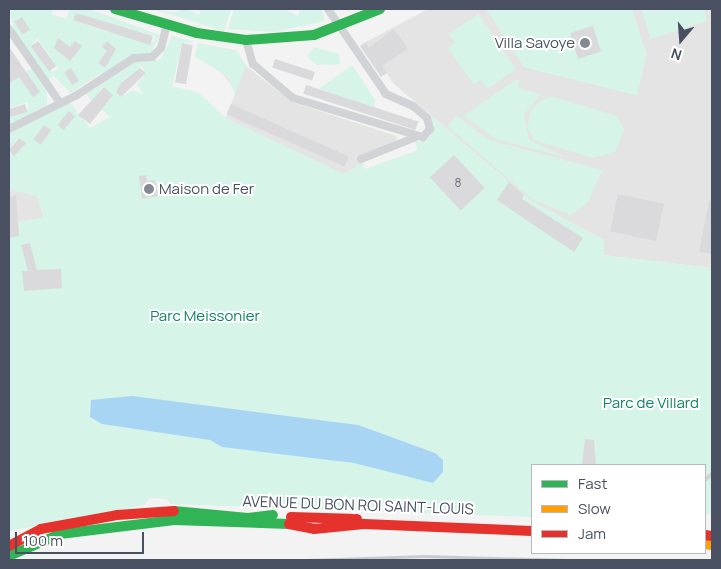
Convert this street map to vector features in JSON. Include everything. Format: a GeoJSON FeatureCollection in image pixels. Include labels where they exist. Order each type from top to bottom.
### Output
{"type":"FeatureCollection","features":[{"type":"Feature","properties":{"kind":"main road"},"geometry":{"type":"LineString","coordinates":[[115,9],[142,12],[167,24],[246,40],[297,39],[342,26],[380,9]]}},
{"type":"Feature","properties":{"kind":"main road","name":"AVENUE DU BON ROI SAINT-LOUIS"},"geometry":{"type":"LineString","coordinates":[[9,546],[56,524],[169,511],[217,512],[248,518],[282,515],[313,522],[349,518],[531,526]]}},
{"type":"Feature","properties":{"kind":"main road","name":"AVENUE DU BON ROI SAINT-LOUIS"},"geometry":{"type":"LineString","coordinates":[[9,556],[60,534],[174,520],[250,526],[276,522],[314,529],[364,524],[531,531]]}},
{"type":"Feature","properties":{"kind":"street"},"geometry":{"type":"LineString","coordinates":[[330,9],[386,94],[413,106],[427,118],[429,131],[361,159]]}},
{"type":"Feature","properties":{"kind":"street"},"geometry":{"type":"LineString","coordinates":[[9,129],[60,103],[134,58],[152,57],[161,48],[167,24]]}},
{"type":"Feature","properties":{"kind":"street"},"geometry":{"type":"LineString","coordinates":[[9,29],[60,103]]}},
{"type":"Feature","properties":{"kind":"street"},"geometry":{"type":"LineString","coordinates":[[246,40],[253,64],[293,98],[416,137]]}},
{"type":"Feature","properties":{"kind":"shaded area"},"geometry":{"type":"Polygon","coordinates":[[[428,9],[486,9],[524,67],[637,95],[646,54],[632,9],[712,9],[712,268],[603,255],[604,240],[533,202],[394,84],[366,42],[428,9]]]}},
{"type":"Feature","properties":{"kind":"shaded area"},"geometry":{"type":"Polygon","coordinates":[[[198,43],[237,51],[246,66],[292,102],[396,136],[397,142],[360,155],[363,163],[344,174],[277,144],[226,118],[235,94],[232,86],[218,68],[195,57],[198,43]]]}},
{"type":"Feature","properties":{"kind":"shaded area"},"geometry":{"type":"Polygon","coordinates":[[[9,189],[37,196],[44,218],[9,224],[9,189]]]}},
{"type":"Feature","properties":{"kind":"green space"},"geometry":{"type":"Polygon","coordinates":[[[9,9],[53,9],[52,14],[66,19],[70,9],[89,9],[160,35],[151,53],[99,75],[70,93],[54,76],[47,81],[15,33],[9,9]],[[76,13],[73,20],[108,32],[111,24],[76,13]],[[120,26],[121,36],[154,42],[155,36],[120,26]],[[37,38],[31,46],[53,72],[58,68],[37,38]]]}},
{"type":"Feature","properties":{"kind":"green space"},"geometry":{"type":"Polygon","coordinates":[[[153,9],[174,12],[187,9],[199,15],[201,9],[231,9],[224,31],[153,9]]]}},
{"type":"Feature","properties":{"kind":"green space"},"geometry":{"type":"Polygon","coordinates":[[[234,9],[284,9],[298,16],[300,9],[321,9],[325,21],[276,32],[228,29],[234,9]]]}},
{"type":"Feature","properties":{"kind":"green space"},"geometry":{"type":"Polygon","coordinates":[[[486,9],[632,9],[646,54],[637,95],[524,67],[486,9]]]}},
{"type":"Feature","properties":{"kind":"green space"},"geometry":{"type":"Polygon","coordinates":[[[641,9],[704,9],[707,21],[651,39],[641,9]]]}},
{"type":"Feature","properties":{"kind":"green space"},"geometry":{"type":"Polygon","coordinates":[[[478,14],[516,69],[487,89],[481,80],[474,85],[448,48],[455,43],[449,34],[478,14]]]}},
{"type":"Feature","properties":{"kind":"green space","name":"Parc Meissonier"},"geometry":{"type":"Polygon","coordinates":[[[172,36],[195,42],[182,43],[172,86],[199,93],[226,118],[344,174],[363,163],[365,169],[418,150],[415,142],[427,139],[434,129],[431,116],[533,202],[604,240],[603,255],[712,268],[712,512],[706,515],[706,464],[531,464],[531,517],[170,504],[167,499],[150,498],[144,505],[9,531],[9,224],[44,217],[37,196],[9,189],[9,153],[14,157],[24,146],[18,137],[9,150],[9,132],[69,101],[90,128],[110,117],[99,107],[108,90],[103,86],[92,101],[86,94],[134,62],[161,59],[172,36]],[[141,65],[130,80],[127,76],[116,93],[121,97],[133,90],[144,95],[137,85],[146,73],[141,65]]]}},
{"type":"Feature","properties":{"kind":"green space"},"geometry":{"type":"Polygon","coordinates":[[[198,43],[237,51],[246,66],[235,94],[227,76],[195,57],[198,43]]]}},
{"type":"Feature","properties":{"kind":"green space"},"geometry":{"type":"Polygon","coordinates":[[[314,47],[339,54],[340,64],[317,65],[307,57],[314,47]]]}},
{"type":"Feature","properties":{"kind":"green space"},"geometry":{"type":"Polygon","coordinates":[[[352,65],[375,100],[374,107],[319,89],[352,65]]]}},
{"type":"Feature","properties":{"kind":"green space"},"geometry":{"type":"Polygon","coordinates":[[[32,68],[47,92],[47,105],[9,126],[9,117],[29,108],[27,102],[9,108],[9,84],[32,68]]]}},
{"type":"Feature","properties":{"kind":"green space"},"geometry":{"type":"Polygon","coordinates":[[[515,80],[519,80],[518,88],[541,94],[524,114],[529,140],[565,157],[496,139],[464,116],[515,80]]]}},
{"type":"Feature","properties":{"kind":"green space"},"geometry":{"type":"Polygon","coordinates":[[[554,97],[617,116],[624,130],[615,152],[593,158],[534,140],[528,127],[530,112],[541,100],[554,97]]]}},
{"type":"Feature","properties":{"kind":"green space"},"geometry":{"type":"Polygon","coordinates":[[[457,116],[489,140],[602,170],[588,202],[571,215],[533,200],[447,126],[457,116]]]}},
{"type":"Feature","properties":{"kind":"water"},"geometry":{"type":"Polygon","coordinates":[[[132,396],[358,425],[435,453],[443,460],[443,472],[433,483],[354,463],[222,447],[210,440],[102,424],[90,417],[91,400],[132,396]]]}},
{"type":"Feature","properties":{"kind":"building"},"geometry":{"type":"Polygon","coordinates":[[[76,13],[153,36],[150,45],[73,20],[76,13]]]}},
{"type":"Feature","properties":{"kind":"building"},"geometry":{"type":"Polygon","coordinates":[[[22,17],[30,30],[22,34],[14,22],[22,17]]]}},
{"type":"Feature","properties":{"kind":"building","name":"Villa Savoye"},"geometry":{"type":"Polygon","coordinates":[[[593,26],[601,52],[578,59],[570,33],[593,26]]]}},
{"type":"Feature","properties":{"kind":"building"},"geometry":{"type":"Polygon","coordinates":[[[394,29],[408,49],[382,66],[387,73],[381,77],[360,46],[366,42],[369,47],[394,29]]]}},
{"type":"Feature","properties":{"kind":"building"},"geometry":{"type":"Polygon","coordinates":[[[58,38],[70,47],[75,41],[82,46],[70,61],[54,48],[58,38]]]}},
{"type":"Feature","properties":{"kind":"building"},"geometry":{"type":"Polygon","coordinates":[[[38,41],[56,66],[49,71],[31,46],[38,41]]]}},
{"type":"Feature","properties":{"kind":"building"},"geometry":{"type":"Polygon","coordinates":[[[107,41],[116,49],[105,68],[98,63],[107,51],[102,47],[107,41]]]}},
{"type":"Feature","properties":{"kind":"building"},"geometry":{"type":"Polygon","coordinates":[[[182,43],[193,45],[186,84],[175,82],[182,43]]]}},
{"type":"Feature","properties":{"kind":"building"},"geometry":{"type":"Polygon","coordinates":[[[9,47],[40,92],[33,97],[19,77],[9,84],[9,47]]]}},
{"type":"Feature","properties":{"kind":"building"},"geometry":{"type":"Polygon","coordinates":[[[275,59],[315,72],[312,81],[272,68],[275,59]]]}},
{"type":"Feature","properties":{"kind":"building"},"geometry":{"type":"Polygon","coordinates":[[[71,68],[79,81],[72,85],[64,72],[71,68]]]}},
{"type":"Feature","properties":{"kind":"building"},"geometry":{"type":"Polygon","coordinates":[[[140,68],[146,73],[121,97],[116,92],[121,83],[140,68]]]}},
{"type":"Feature","properties":{"kind":"building"},"geometry":{"type":"Polygon","coordinates":[[[306,85],[418,121],[415,130],[303,94],[306,85]]]}},
{"type":"Feature","properties":{"kind":"building"},"geometry":{"type":"Polygon","coordinates":[[[104,87],[113,95],[90,124],[78,115],[104,87]]]}},
{"type":"Feature","properties":{"kind":"building"},"geometry":{"type":"Polygon","coordinates":[[[25,104],[27,112],[9,117],[9,109],[25,104]]]}},
{"type":"Feature","properties":{"kind":"building"},"geometry":{"type":"Polygon","coordinates":[[[231,104],[349,156],[344,167],[227,114],[231,104]]]}},
{"type":"Feature","properties":{"kind":"building"},"geometry":{"type":"Polygon","coordinates":[[[69,111],[75,116],[64,130],[57,125],[69,111]]]}},
{"type":"Feature","properties":{"kind":"building"},"geometry":{"type":"Polygon","coordinates":[[[44,125],[51,130],[41,145],[33,140],[44,125]]]}},
{"type":"Feature","properties":{"kind":"building"},"geometry":{"type":"Polygon","coordinates":[[[19,138],[26,143],[14,157],[9,150],[19,138]]]}},
{"type":"Feature","properties":{"kind":"building"},"geometry":{"type":"Polygon","coordinates":[[[454,155],[485,188],[461,210],[430,178],[454,155]]]}},
{"type":"Feature","properties":{"kind":"building","name":"Maison de Fer"},"geometry":{"type":"Polygon","coordinates":[[[146,175],[147,181],[155,180],[158,196],[142,199],[139,176],[146,175]]]}},
{"type":"Feature","properties":{"kind":"building"},"geometry":{"type":"Polygon","coordinates":[[[509,182],[524,195],[522,199],[583,238],[574,252],[497,200],[509,182]]]}},
{"type":"Feature","properties":{"kind":"building"},"geometry":{"type":"Polygon","coordinates":[[[618,194],[664,204],[656,241],[610,231],[618,194]]]}},
{"type":"Feature","properties":{"kind":"building"},"geometry":{"type":"Polygon","coordinates":[[[16,195],[19,236],[9,238],[9,197],[16,195]]]}},
{"type":"Feature","properties":{"kind":"building"},"geometry":{"type":"Polygon","coordinates":[[[709,201],[712,202],[712,254],[699,252],[709,201]]]}},
{"type":"Feature","properties":{"kind":"building"},"geometry":{"type":"Polygon","coordinates":[[[30,243],[37,270],[61,269],[62,288],[24,291],[22,271],[28,271],[21,245],[30,243]]]}},
{"type":"Feature","properties":{"kind":"building"},"geometry":{"type":"Polygon","coordinates":[[[585,439],[594,440],[596,464],[582,464],[585,439]]]}},
{"type":"Feature","properties":{"kind":"railway"},"geometry":{"type":"LineString","coordinates":[[307,560],[424,556],[571,560]]}},
{"type":"Feature","properties":{"kind":"traffic: fast"},"geometry":{"type":"LineString","coordinates":[[115,9],[197,33],[246,40],[314,35],[380,9]]}},
{"type":"Feature","properties":{"kind":"traffic: fast"},"geometry":{"type":"LineString","coordinates":[[174,511],[248,518],[273,515]]}},
{"type":"Feature","properties":{"kind":"traffic: fast"},"geometry":{"type":"LineString","coordinates":[[9,556],[60,534],[174,520],[289,524]]}},
{"type":"Feature","properties":{"kind":"traffic: slow"},"geometry":{"type":"LineString","coordinates":[[706,544],[712,545]]}},
{"type":"Feature","properties":{"kind":"traffic: jam"},"geometry":{"type":"LineString","coordinates":[[9,546],[41,529],[117,515],[174,511]]}},
{"type":"Feature","properties":{"kind":"traffic: jam"},"geometry":{"type":"LineString","coordinates":[[291,517],[357,519]]}},
{"type":"Feature","properties":{"kind":"traffic: jam"},"geometry":{"type":"LineString","coordinates":[[289,524],[314,529],[364,524],[531,531]]}},
{"type":"Feature","properties":{"kind":"traffic: jam"},"geometry":{"type":"LineString","coordinates":[[706,535],[712,536]]}},
{"type":"Feature","properties":{"kind":"place","name":"Villa Savoye"},"geometry":{"type":"Point","coordinates":[585,43]}},
{"type":"Feature","properties":{"kind":"place","name":"Maison de Fer"},"geometry":{"type":"Point","coordinates":[149,189]}},
{"type":"Feature","properties":{"kind":"park label","name":"Parc de Villard"},"geometry":{"type":"Point","coordinates":[651,403]}}]}
